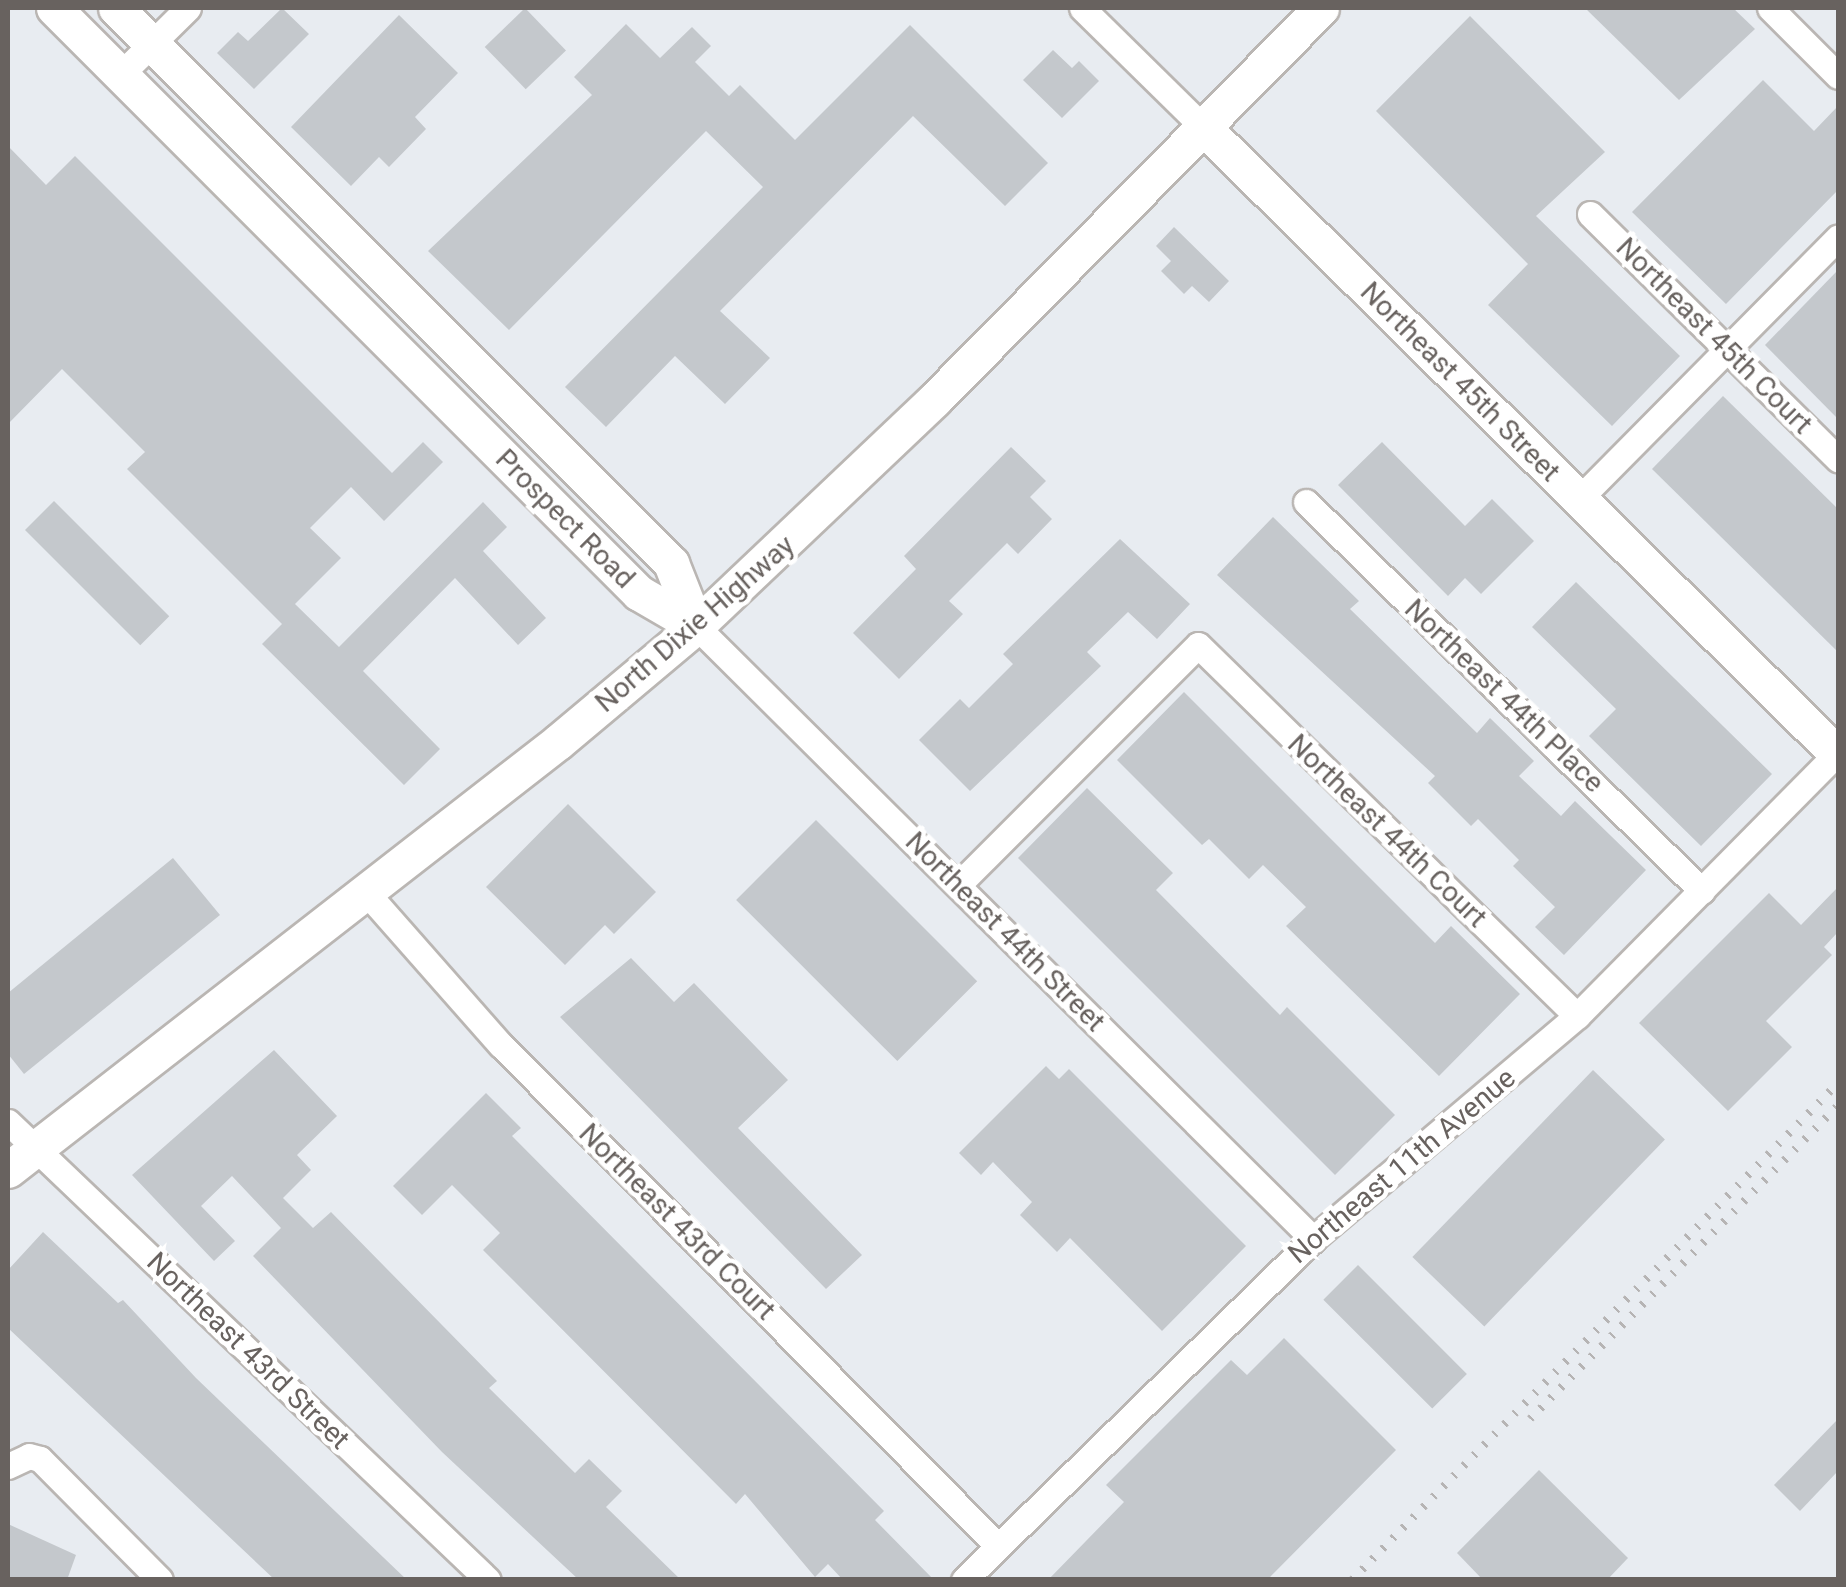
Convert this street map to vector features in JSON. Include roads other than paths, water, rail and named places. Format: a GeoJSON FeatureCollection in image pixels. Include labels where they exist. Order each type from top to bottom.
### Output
{"type":"FeatureCollection","features":[{"type":"Feature","properties":{"kind":"main road","name":"Prospect Road"},"geometry":{"type":"LineString","coordinates":[[54,8],[639,594],[696,626]]}},
{"type":"Feature","properties":{"kind":"main road","name":"Prospect Road"},"geometry":{"type":"LineString","coordinates":[[116,8],[672,563],[696,626]]}},
{"type":"Feature","properties":{"kind":"main road","name":"North Dixie Highway"},"geometry":{"type":"LineString","coordinates":[[16,1146],[365,891],[696,626],[934,400],[1321,8]]}},
{"type":"Feature","properties":{"kind":"main road","name":"Northeast 45th Street"},"geometry":{"type":"LineString","coordinates":[[1202,126],[1838,754]]}},
{"type":"Feature","properties":{"kind":"street"},"geometry":{"type":"LineString","coordinates":[[121,74],[188,8]]}},
{"type":"Feature","properties":{"kind":"street","name":"Northeast 45th Street"},"geometry":{"type":"LineString","coordinates":[[1082,8],[1202,126]]}},
{"type":"Feature","properties":{"kind":"street"},"geometry":{"type":"LineString","coordinates":[[1770,8],[1838,76]]}},
{"type":"Feature","properties":{"kind":"street","name":"Northeast 45th Court"},"geometry":{"type":"LineString","coordinates":[[1590,214],[1838,459]]}},
{"type":"Feature","properties":{"kind":"street"},"geometry":{"type":"LineString","coordinates":[[1579,499],[1838,237]]}},
{"type":"Feature","properties":{"kind":"street","name":"Northeast 44th Place"},"geometry":{"type":"LineString","coordinates":[[1306,502],[1702,890]]}},
{"type":"Feature","properties":{"kind":"street","name":"Northeast 44th Street"},"geometry":{"type":"LineString","coordinates":[[696,626],[1313,1239]]}},
{"type":"Feature","properties":{"kind":"street","name":"Northeast 44th Court"},"geometry":{"type":"LineString","coordinates":[[958,886],[1198,645],[1577,1016]]}},
{"type":"Feature","properties":{"kind":"street","name":"Northeast 11th Avenue"},"geometry":{"type":"LineString","coordinates":[[964,1580],[1313,1239],[1577,1016],[1838,754]]}},
{"type":"Feature","properties":{"kind":"street","name":"Northeast 43rd Court"},"geometry":{"type":"LineString","coordinates":[[365,891],[502,1046],[997,1545]]}},
{"type":"Feature","properties":{"kind":"street","name":"Northeast 43rd Street"},"geometry":{"type":"LineString","coordinates":[[16,1146],[488,1580]]}},
{"type":"Feature","properties":{"kind":"street"},"geometry":{"type":"LineString","coordinates":[[8,1466],[29,1456],[40,1459],[160,1580]]}},
{"type":"Feature","properties":{"kind":"railway"},"geometry":{"type":"LineString","coordinates":[[1352,1580],[1838,1083]]}},
{"type":"Feature","properties":{"kind":"railway"},"geometry":{"type":"LineString","coordinates":[[1530,1419],[1838,1106]]}}]}
